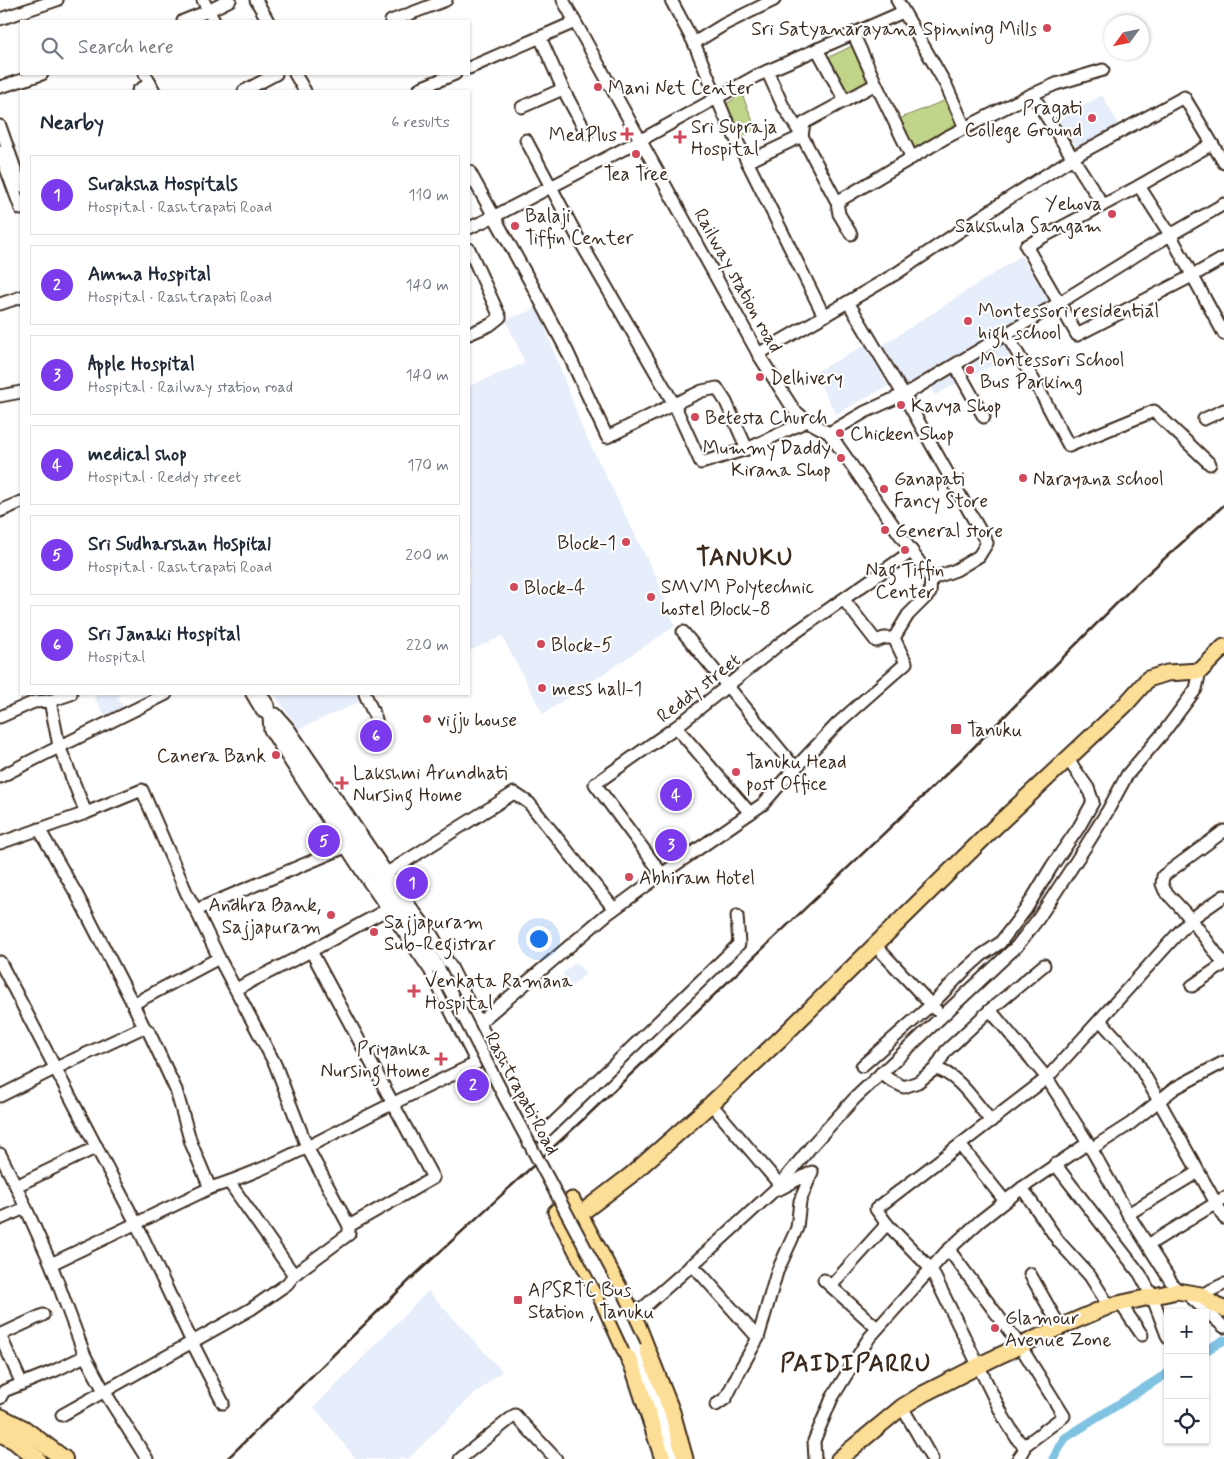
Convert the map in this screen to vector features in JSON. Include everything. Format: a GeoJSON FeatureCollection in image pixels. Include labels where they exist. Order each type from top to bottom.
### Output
{"type":"FeatureCollection","features":[{"type":"Feature","properties":{"kind":"highway"},"geometry":{"type":"LineString","coordinates":[[0,1417],[24,1429],[64,1459]]}},
{"type":"Feature","properties":{"kind":"highway"},"geometry":{"type":"LineString","coordinates":[[0,1433],[16,1441],[37,1459]]}},
{"type":"Feature","properties":{"kind":"main road"},"geometry":{"type":"LineString","coordinates":[[580,1214],[632,1175],[711,1104],[1148,679],[1167,672],[1200,671],[1224,647]]}},
{"type":"Feature","properties":{"kind":"main road"},"geometry":{"type":"LineString","coordinates":[[663,1459],[634,1370],[600,1295],[556,1212],[572,1200],[634,1316],[672,1412],[685,1459]]}},
{"type":"Feature","properties":{"kind":"main road"},"geometry":{"type":"LineString","coordinates":[[839,1459],[902,1407],[923,1394],[1019,1346],[1115,1305],[1181,1291],[1201,1295],[1216,1306],[1222,1319]]}},
{"type":"Feature","properties":{"kind":"street"},"geometry":{"type":"LineString","coordinates":[[0,19],[57,0]]}},
{"type":"Feature","properties":{"kind":"street"},"geometry":{"type":"LineString","coordinates":[[203,0],[211,16]]}},
{"type":"Feature","properties":{"kind":"street"},"geometry":{"type":"LineString","coordinates":[[189,20],[211,16],[230,0]]}},
{"type":"Feature","properties":{"kind":"street"},"geometry":{"type":"LineString","coordinates":[[256,0],[267,20]]}},
{"type":"Feature","properties":{"kind":"street"},"geometry":{"type":"LineString","coordinates":[[394,20],[446,0]]}},
{"type":"Feature","properties":{"kind":"street","name":"Railway station road"},"geometry":{"type":"LineString","coordinates":[[563,0],[758,354],[794,410],[808,421],[829,433],[931,579]]}},
{"type":"Feature","properties":{"kind":"street"},"geometry":{"type":"LineString","coordinates":[[671,0],[694,43],[747,162],[824,316]]}},
{"type":"Feature","properties":{"kind":"street"},"geometry":{"type":"LineString","coordinates":[[694,43],[725,24],[774,0]]}},
{"type":"Feature","properties":{"kind":"street"},"geometry":{"type":"LineString","coordinates":[[897,0],[946,85],[965,128]]}},
{"type":"Feature","properties":{"kind":"street"},"geometry":{"type":"LineString","coordinates":[[470,228],[552,187],[767,71],[903,12]]}},
{"type":"Feature","properties":{"kind":"street"},"geometry":{"type":"LineString","coordinates":[[470,68],[575,22]]}},
{"type":"Feature","properties":{"kind":"street"},"geometry":{"type":"LineString","coordinates":[[853,33],[912,158]]}},
{"type":"Feature","properties":{"kind":"street"},"geometry":{"type":"LineString","coordinates":[[540,37],[563,89],[587,134]]}},
{"type":"Feature","properties":{"kind":"street"},"geometry":{"type":"LineString","coordinates":[[817,49],[845,101]]}},
{"type":"Feature","properties":{"kind":"street"},"geometry":{"type":"LineString","coordinates":[[837,202],[965,128],[1032,94],[1056,84],[1103,70]]}},
{"type":"Feature","properties":{"kind":"street"},"geometry":{"type":"LineString","coordinates":[[767,71],[783,106],[802,136],[837,202],[839,214],[850,234]]}},
{"type":"Feature","properties":{"kind":"street"},"geometry":{"type":"LineString","coordinates":[[0,87],[39,75]]}},
{"type":"Feature","properties":{"kind":"street"},"geometry":{"type":"LineString","coordinates":[[246,90],[274,75]]}},
{"type":"Feature","properties":{"kind":"street"},"geometry":{"type":"LineString","coordinates":[[296,75],[303,90]]}},
{"type":"Feature","properties":{"kind":"street"},"geometry":{"type":"LineString","coordinates":[[418,90],[453,75]]}},
{"type":"Feature","properties":{"kind":"street"},"geometry":{"type":"LineString","coordinates":[[140,90],[150,83]]}},
{"type":"Feature","properties":{"kind":"street"},"geometry":{"type":"LineString","coordinates":[[802,136],[804,123],[876,84]]}},
{"type":"Feature","properties":{"kind":"street"},"geometry":{"type":"LineString","coordinates":[[522,107],[563,89]]}},
{"type":"Feature","properties":{"kind":"street"},"geometry":{"type":"LineString","coordinates":[[1032,94],[1103,205]]}},
{"type":"Feature","properties":{"kind":"street"},"geometry":{"type":"LineString","coordinates":[[758,354],[897,273],[1072,158],[1184,97],[1224,163]]}},
{"type":"Feature","properties":{"kind":"street"},"geometry":{"type":"LineString","coordinates":[[0,126],[18,166],[20,179]]}},
{"type":"Feature","properties":{"kind":"street"},"geometry":{"type":"LineString","coordinates":[[747,162],[802,136]]}},
{"type":"Feature","properties":{"kind":"street"},"geometry":{"type":"LineString","coordinates":[[526,140],[577,236],[674,404],[701,463],[747,449],[808,421]]}},
{"type":"Feature","properties":{"kind":"street"},"geometry":{"type":"LineString","coordinates":[[1212,144],[1139,186],[1026,246],[1077,335],[1224,258]]}},
{"type":"Feature","properties":{"kind":"street"},"geometry":{"type":"LineString","coordinates":[[0,152],[20,206]]}},
{"type":"Feature","properties":{"kind":"street"},"geometry":{"type":"LineString","coordinates":[[470,173],[567,351],[607,437],[702,391],[717,388],[726,402],[747,449]]}},
{"type":"Feature","properties":{"kind":"street"},"geometry":{"type":"LineString","coordinates":[[1139,186],[1171,236],[1223,332]]}},
{"type":"Feature","properties":{"kind":"street"},"geometry":{"type":"LineString","coordinates":[[829,433],[955,365],[1224,204]]}},
{"type":"Feature","properties":{"kind":"street"},"geometry":{"type":"LineString","coordinates":[[470,251],[500,317],[490,325],[470,334]]}},
{"type":"Feature","properties":{"kind":"street"},"geometry":{"type":"LineString","coordinates":[[0,304],[20,297]]}},
{"type":"Feature","properties":{"kind":"street"},"geometry":{"type":"LineString","coordinates":[[848,302],[903,394],[987,543],[979,556],[956,570],[931,579],[930,593],[908,615],[894,638]]}},
{"type":"Feature","properties":{"kind":"street"},"geometry":{"type":"LineString","coordinates":[[1006,334],[1036,384],[1069,446],[1154,411],[1210,464]]}},
{"type":"Feature","properties":{"kind":"street"},"geometry":{"type":"LineString","coordinates":[[955,365],[984,417]]}},
{"type":"Feature","properties":{"kind":"street"},"geometry":{"type":"LineString","coordinates":[[0,396],[20,392]]}},
{"type":"Feature","properties":{"kind":"street"},"geometry":{"type":"LineString","coordinates":[[1204,419],[1224,410]]}},
{"type":"Feature","properties":{"kind":"street"},"geometry":{"type":"LineString","coordinates":[[0,510],[20,502]]}},
{"type":"Feature","properties":{"kind":"street","name":"Reddy street"},"geometry":{"type":"LineString","coordinates":[[662,874],[595,784],[676,727],[782,642],[912,551]]}},
{"type":"Feature","properties":{"kind":"street"},"geometry":{"type":"LineString","coordinates":[[844,600],[876,640],[894,638]]}},
{"type":"Feature","properties":{"kind":"street"},"geometry":{"type":"LineString","coordinates":[[683,632],[795,768]]}},
{"type":"Feature","properties":{"kind":"street"},"geometry":{"type":"LineString","coordinates":[[479,1023],[614,909],[763,804],[838,723],[906,662],[894,638]]}},
{"type":"Feature","properties":{"kind":"street"},"geometry":{"type":"LineString","coordinates":[[634,1316],[780,1185],[814,1143],[855,1098],[1017,946],[1038,919],[1098,827],[1127,775],[1164,732],[1196,689],[1200,671]]}},
{"type":"Feature","properties":{"kind":"street"},"geometry":{"type":"LineString","coordinates":[[0,717],[34,702],[50,701],[68,695]]}},
{"type":"Feature","properties":{"kind":"street"},"geometry":{"type":"LineString","coordinates":[[0,777],[164,695]]}},
{"type":"Feature","properties":{"kind":"street"},"geometry":{"type":"LineString","coordinates":[[253,695],[262,711],[269,715],[276,714],[289,729],[437,943],[540,1136],[739,944],[737,916]]}},
{"type":"Feature","properties":{"kind":"street"},"geometry":{"type":"LineString","coordinates":[[51,1264],[210,1188],[229,1182],[307,1147],[478,1062],[430,970],[391,905],[350,844],[269,715],[268,705],[263,695]]}},
{"type":"Feature","properties":{"kind":"street"},"geometry":{"type":"LineString","coordinates":[[365,695],[376,720]]}},
{"type":"Feature","properties":{"kind":"street"},"geometry":{"type":"LineString","coordinates":[[50,701],[59,746],[86,813]]}},
{"type":"Feature","properties":{"kind":"street"},"geometry":{"type":"LineString","coordinates":[[676,727],[750,813]]}},
{"type":"Feature","properties":{"kind":"street"},"geometry":{"type":"LineString","coordinates":[[862,1066],[931,1005],[982,955],[1000,943],[1026,909],[1094,802],[1088,788],[1067,758]]}},
{"type":"Feature","properties":{"kind":"street"},"geometry":{"type":"LineString","coordinates":[[0,843],[86,813],[142,790],[187,894],[275,1064],[307,1147],[349,1226],[349,1234],[251,1309],[62,1414]]}},
{"type":"Feature","properties":{"kind":"street"},"geometry":{"type":"LineString","coordinates":[[387,873],[514,793],[529,803],[614,909]]}},
{"type":"Feature","properties":{"kind":"street"},"geometry":{"type":"LineString","coordinates":[[38,829],[77,895],[144,1028],[149,1032],[176,1090],[192,1143],[210,1188]]}},
{"type":"Feature","properties":{"kind":"street"},"geometry":{"type":"LineString","coordinates":[[1192,986],[1224,964],[1192,919],[1165,891],[1162,884],[1164,876],[1224,830]]}},
{"type":"Feature","properties":{"kind":"street"},"geometry":{"type":"LineString","coordinates":[[196,910],[350,844]]}},
{"type":"Feature","properties":{"kind":"street"},"geometry":{"type":"LineString","coordinates":[[1024,1446],[1004,1418],[931,1269],[887,1224],[876,1209],[1047,1078],[1100,1020],[1112,1004],[1192,919],[1224,896]]}},
{"type":"Feature","properties":{"kind":"street"},"geometry":{"type":"LineString","coordinates":[[236,989],[311,951],[391,905]]}},
{"type":"Feature","properties":{"kind":"street","name":"Rashtrapati Road"},"geometry":{"type":"LineString","coordinates":[[391,905],[423,941],[439,969],[504,1098],[613,1300],[656,1402],[673,1459]]}},
{"type":"Feature","properties":{"kind":"street"},"geometry":{"type":"LineString","coordinates":[[875,945],[942,1017]]}},
{"type":"Feature","properties":{"kind":"street"},"geometry":{"type":"LineString","coordinates":[[311,951],[433,1178],[349,1226]]}},
{"type":"Feature","properties":{"kind":"street"},"geometry":{"type":"LineString","coordinates":[[133,1004],[219,958]]}},
{"type":"Feature","properties":{"kind":"street"},"geometry":{"type":"LineString","coordinates":[[0,962],[136,1223],[223,1403]]}},
{"type":"Feature","properties":{"kind":"street"},"geometry":{"type":"LineString","coordinates":[[881,1073],[904,1087],[918,1082],[935,1069],[946,1052],[990,1010],[1044,966]]}},
{"type":"Feature","properties":{"kind":"street"},"geometry":{"type":"LineString","coordinates":[[990,1010],[1047,1078],[1128,1214],[1181,1291],[1222,1319]]}},
{"type":"Feature","properties":{"kind":"street"},"geometry":{"type":"LineString","coordinates":[[1100,1020],[1136,1060],[1198,1172],[1220,1200],[1224,1218]]}},
{"type":"Feature","properties":{"kind":"street"},"geometry":{"type":"LineString","coordinates":[[0,1096],[144,1028]]}},
{"type":"Feature","properties":{"kind":"street"},"geometry":{"type":"LineString","coordinates":[[815,1459],[814,1441],[832,1398],[869,1338],[949,1250],[980,1221],[1055,1164],[1130,1124],[1175,1088],[1224,1062]]}},
{"type":"Feature","properties":{"kind":"street"},"geometry":{"type":"LineString","coordinates":[[935,1069],[942,1070],[958,1082],[991,1121]]}},
{"type":"Feature","properties":{"kind":"street"},"geometry":{"type":"LineString","coordinates":[[711,1104],[780,1185]]}},
{"type":"Feature","properties":{"kind":"street"},"geometry":{"type":"LineString","coordinates":[[960,1145],[1005,1201]]}},
{"type":"Feature","properties":{"kind":"street"},"geometry":{"type":"LineString","coordinates":[[0,1182],[13,1181],[97,1147]]}},
{"type":"Feature","properties":{"kind":"street"},"geometry":{"type":"LineString","coordinates":[[0,1154],[51,1264],[85,1356],[104,1391],[147,1459]]}},
{"type":"Feature","properties":{"kind":"street"},"geometry":{"type":"LineString","coordinates":[[1055,1164],[1140,1274],[1152,1296],[1164,1328]]}},
{"type":"Feature","properties":{"kind":"street"},"geometry":{"type":"LineString","coordinates":[[716,1405],[726,1398],[758,1338],[777,1272],[797,1228],[800,1201],[812,1172],[768,1196]]}},
{"type":"Feature","properties":{"kind":"street"},"geometry":{"type":"LineString","coordinates":[[1128,1214],[1198,1172]]}},
{"type":"Feature","properties":{"kind":"street"},"geometry":{"type":"LineString","coordinates":[[229,1182],[294,1275]]}},
{"type":"Feature","properties":{"kind":"street"},"geometry":{"type":"LineString","coordinates":[[1022,1188],[1059,1242],[1142,1335]]}},
{"type":"Feature","properties":{"kind":"street"},"geometry":{"type":"LineString","coordinates":[[1148,1245],[1220,1200]]}},
{"type":"Feature","properties":{"kind":"street"},"geometry":{"type":"LineString","coordinates":[[0,1219],[26,1208]]}},
{"type":"Feature","properties":{"kind":"street"},"geometry":{"type":"LineString","coordinates":[[878,1328],[827,1283],[887,1224]]}},
{"type":"Feature","properties":{"kind":"street"},"geometry":{"type":"LineString","coordinates":[[949,1250],[1019,1346],[1064,1416],[1024,1446],[1023,1452],[1018,1459]]}},
{"type":"Feature","properties":{"kind":"street"},"geometry":{"type":"LineString","coordinates":[[691,1265],[758,1338]]}},
{"type":"Feature","properties":{"kind":"street"},"geometry":{"type":"LineString","coordinates":[[1030,1274],[1060,1327]]}},
{"type":"Feature","properties":{"kind":"street"},"geometry":{"type":"LineString","coordinates":[[600,1295],[617,1283]]}},
{"type":"Feature","properties":{"kind":"street"},"geometry":{"type":"LineString","coordinates":[[1201,1295],[1224,1284]]}},
{"type":"Feature","properties":{"kind":"street"},"geometry":{"type":"LineString","coordinates":[[22,1384],[0,1335],[42,1315]]}},
{"type":"Feature","properties":{"kind":"street"},"geometry":{"type":"LineString","coordinates":[[1,1393],[85,1356]]}},
{"type":"Feature","properties":{"kind":"street"},"geometry":{"type":"LineString","coordinates":[[902,1407],[932,1459]]}},
{"type":"Feature","properties":{"kind":"street"},"geometry":{"type":"LineString","coordinates":[[460,1459],[515,1415],[556,1459]]}},
{"type":"Feature","properties":{"kind":"shaded area"},"geometry":{"type":"Polygon","coordinates":[[[1102,95],[1119,125],[1078,148],[1057,121],[1102,95]]]}},
{"type":"Feature","properties":{"kind":"shaded area"},"geometry":{"type":"Polygon","coordinates":[[[1021,256],[1050,302],[907,387],[883,345],[1021,256]]]}},
{"type":"Feature","properties":{"kind":"shaded area"},"geometry":{"type":"Polygon","coordinates":[[[538,308],[582,428],[656,577],[675,626],[543,714],[502,636],[470,651],[470,386],[525,363],[506,320],[538,308]]]}},
{"type":"Feature","properties":{"kind":"shaded area","name":"Montessori School Bus Parking"},"geometry":{"type":"Polygon","coordinates":[[[1009,339],[1014,354],[935,395],[931,387],[1009,339]]]}},
{"type":"Feature","properties":{"kind":"shaded area"},"geometry":{"type":"Polygon","coordinates":[[[865,345],[888,386],[836,414],[814,373],[865,345]]]}},
{"type":"Feature","properties":{"kind":"shaded area"},"geometry":{"type":"Polygon","coordinates":[[[98,695],[120,695],[117,697],[123,707],[107,718],[94,697],[98,695]]]}},
{"type":"Feature","properties":{"kind":"shaded area"},"geometry":{"type":"Polygon","coordinates":[[[275,695],[375,695],[299,729],[275,695]]]}},
{"type":"Feature","properties":{"kind":"shaded area"},"geometry":{"type":"Polygon","coordinates":[[[576,962],[586,974],[572,986],[562,974],[576,962]]]}},
{"type":"Feature","properties":{"kind":"shaded area"},"geometry":{"type":"Polygon","coordinates":[[[428,1291],[502,1371],[470,1398],[408,1459],[356,1459],[314,1407],[428,1291]]]}},
{"type":"Feature","properties":{"kind":"green space"},"geometry":{"type":"Polygon","coordinates":[[[852,46],[869,83],[848,94],[829,57],[852,46]]]}},
{"type":"Feature","properties":{"kind":"green space"},"geometry":{"type":"Polygon","coordinates":[[[742,94],[756,129],[740,138],[723,106],[742,94]]]}},
{"type":"Feature","properties":{"kind":"green space"},"geometry":{"type":"Polygon","coordinates":[[[946,100],[959,127],[914,152],[896,120],[946,100]]]}},
{"type":"Feature","properties":{"kind":"waterway"},"geometry":{"type":"LineString","coordinates":[[1209,1349],[1224,1340]]}},
{"type":"Feature","properties":{"kind":"waterway"},"geometry":{"type":"LineString","coordinates":[[1053,1459],[1065,1438],[1164,1376]]}},
{"type":"Feature","properties":{"kind":"railway"},"geometry":{"type":"LineString","coordinates":[[227,1459],[416,1274],[587,1116],[961,760],[1136,584],[1224,505]]}},
{"type":"Feature","properties":{"kind":"place","name":"Sri Satyanarayana Spinning Mills"},"geometry":{"type":"Point","coordinates":[1047,28]}},
{"type":"Feature","properties":{"kind":"place","name":"Mani Net Center"},"geometry":{"type":"Point","coordinates":[598,87]}},
{"type":"Feature","properties":{"kind":"place","name":"Pragati College Ground"},"geometry":{"type":"Point","coordinates":[1092,118]}},
{"type":"Feature","properties":{"kind":"place","name":"MedPlus"},"geometry":{"type":"Point","coordinates":[627,134]}},
{"type":"Feature","properties":{"kind":"place","name":"Sri Supraja Hospital"},"geometry":{"type":"Point","coordinates":[680,137]}},
{"type":"Feature","properties":{"kind":"place","name":"Tea Tree"},"geometry":{"type":"Point","coordinates":[636,154]}},
{"type":"Feature","properties":{"kind":"place","name":"Yehova Sakshula Sangam"},"geometry":{"type":"Point","coordinates":[1112,214]}},
{"type":"Feature","properties":{"kind":"place","name":"Balaji Tiffin Center"},"geometry":{"type":"Point","coordinates":[515,226]}},
{"type":"Feature","properties":{"kind":"place","name":"Montessori residential high school"},"geometry":{"type":"Point","coordinates":[968,321]}},
{"type":"Feature","properties":{"kind":"place","name":"Montessori School Bus Parking"},"geometry":{"type":"Point","coordinates":[970,370]}},
{"type":"Feature","properties":{"kind":"place","name":"Delhivery"},"geometry":{"type":"Point","coordinates":[760,377]}},
{"type":"Feature","properties":{"kind":"place","name":"Kavya Shop"},"geometry":{"type":"Point","coordinates":[901,405]}},
{"type":"Feature","properties":{"kind":"place","name":"Betesta Church"},"geometry":{"type":"Point","coordinates":[695,417]}},
{"type":"Feature","properties":{"kind":"place","name":"Chicken Shop"},"geometry":{"type":"Point","coordinates":[840,433]}},
{"type":"Feature","properties":{"kind":"place","name":"Mummy Daddy Kirana Shop"},"geometry":{"type":"Point","coordinates":[841,458]}},
{"type":"Feature","properties":{"kind":"place","name":"Narayana school"},"geometry":{"type":"Point","coordinates":[1023,478]}},
{"type":"Feature","properties":{"kind":"place","name":"Ganapati Fancy Store"},"geometry":{"type":"Point","coordinates":[884,489]}},
{"type":"Feature","properties":{"kind":"place","name":"General store"},"geometry":{"type":"Point","coordinates":[885,530]}},
{"type":"Feature","properties":{"kind":"place","name":"Block-1"},"geometry":{"type":"Point","coordinates":[626,542]}},
{"type":"Feature","properties":{"kind":"place","name":"Nag Tiffin Center"},"geometry":{"type":"Point","coordinates":[905,550]}},
{"type":"Feature","properties":{"kind":"place","name":"Block-4"},"geometry":{"type":"Point","coordinates":[514,587]}},
{"type":"Feature","properties":{"kind":"place","name":"SMVM Polytechnic hostel Block-8"},"geometry":{"type":"Point","coordinates":[651,597]}},
{"type":"Feature","properties":{"kind":"place","name":"Block-5"},"geometry":{"type":"Point","coordinates":[541,644]}},
{"type":"Feature","properties":{"kind":"place","name":"mess hall-1"},"geometry":{"type":"Point","coordinates":[542,688]}},
{"type":"Feature","properties":{"kind":"place","name":"vijju house"},"geometry":{"type":"Point","coordinates":[427,719]}},
{"type":"Feature","properties":{"kind":"place","name":"Tanuku"},"geometry":{"type":"Point","coordinates":[956,729]}},
{"type":"Feature","properties":{"kind":"place","name":"Sri Janaki Hospital"},"geometry":{"type":"Point","coordinates":[376,736]}},
{"type":"Feature","properties":{"kind":"place","name":"Canera Bank"},"geometry":{"type":"Point","coordinates":[276,755]}},
{"type":"Feature","properties":{"kind":"place","name":"Tanuku Head post Office"},"geometry":{"type":"Point","coordinates":[736,772]}},
{"type":"Feature","properties":{"kind":"place","name":"Lakshmi Arundhati Nursing Home"},"geometry":{"type":"Point","coordinates":[342,783]}},
{"type":"Feature","properties":{"kind":"place","name":"medical shop"},"geometry":{"type":"Point","coordinates":[676,795]}},
{"type":"Feature","properties":{"kind":"place","name":"Sri Sudharshan Hospital"},"geometry":{"type":"Point","coordinates":[324,841]}},
{"type":"Feature","properties":{"kind":"place","name":"Apple Hospital"},"geometry":{"type":"Point","coordinates":[671,845]}},
{"type":"Feature","properties":{"kind":"place","name":"Abhiram Hotel"},"geometry":{"type":"Point","coordinates":[629,877]}},
{"type":"Feature","properties":{"kind":"place","name":"Suraksha Hospitals"},"geometry":{"type":"Point","coordinates":[412,883]}},
{"type":"Feature","properties":{"kind":"place","name":"Andhra Bank, Sajjapuram"},"geometry":{"type":"Point","coordinates":[331,915]}},
{"type":"Feature","properties":{"kind":"place","name":"Sajjapuram Sub-Registrar"},"geometry":{"type":"Point","coordinates":[374,932]}},
{"type":"Feature","properties":{"kind":"place","name":"Venkata Ramana Hospital"},"geometry":{"type":"Point","coordinates":[414,991]}},
{"type":"Feature","properties":{"kind":"place","name":"Priyanka Nursing Home"},"geometry":{"type":"Point","coordinates":[441,1059]}},
{"type":"Feature","properties":{"kind":"place","name":"Amma Hospital"},"geometry":{"type":"Point","coordinates":[473,1085]}},
{"type":"Feature","properties":{"kind":"place","name":"APSRTC Bus Station , Tanuku"},"geometry":{"type":"Point","coordinates":[518,1300]}},
{"type":"Feature","properties":{"kind":"place","name":"Glamour Avenue Zone"},"geometry":{"type":"Point","coordinates":[995,1328]}},
{"type":"Feature","properties":{"kind":"district","name":"TANUKU"},"geometry":{"type":"Point","coordinates":[745,557]}},
{"type":"Feature","properties":{"kind":"district","name":"PAIDIPARRU"},"geometry":{"type":"Point","coordinates":[856,1363]}}]}
